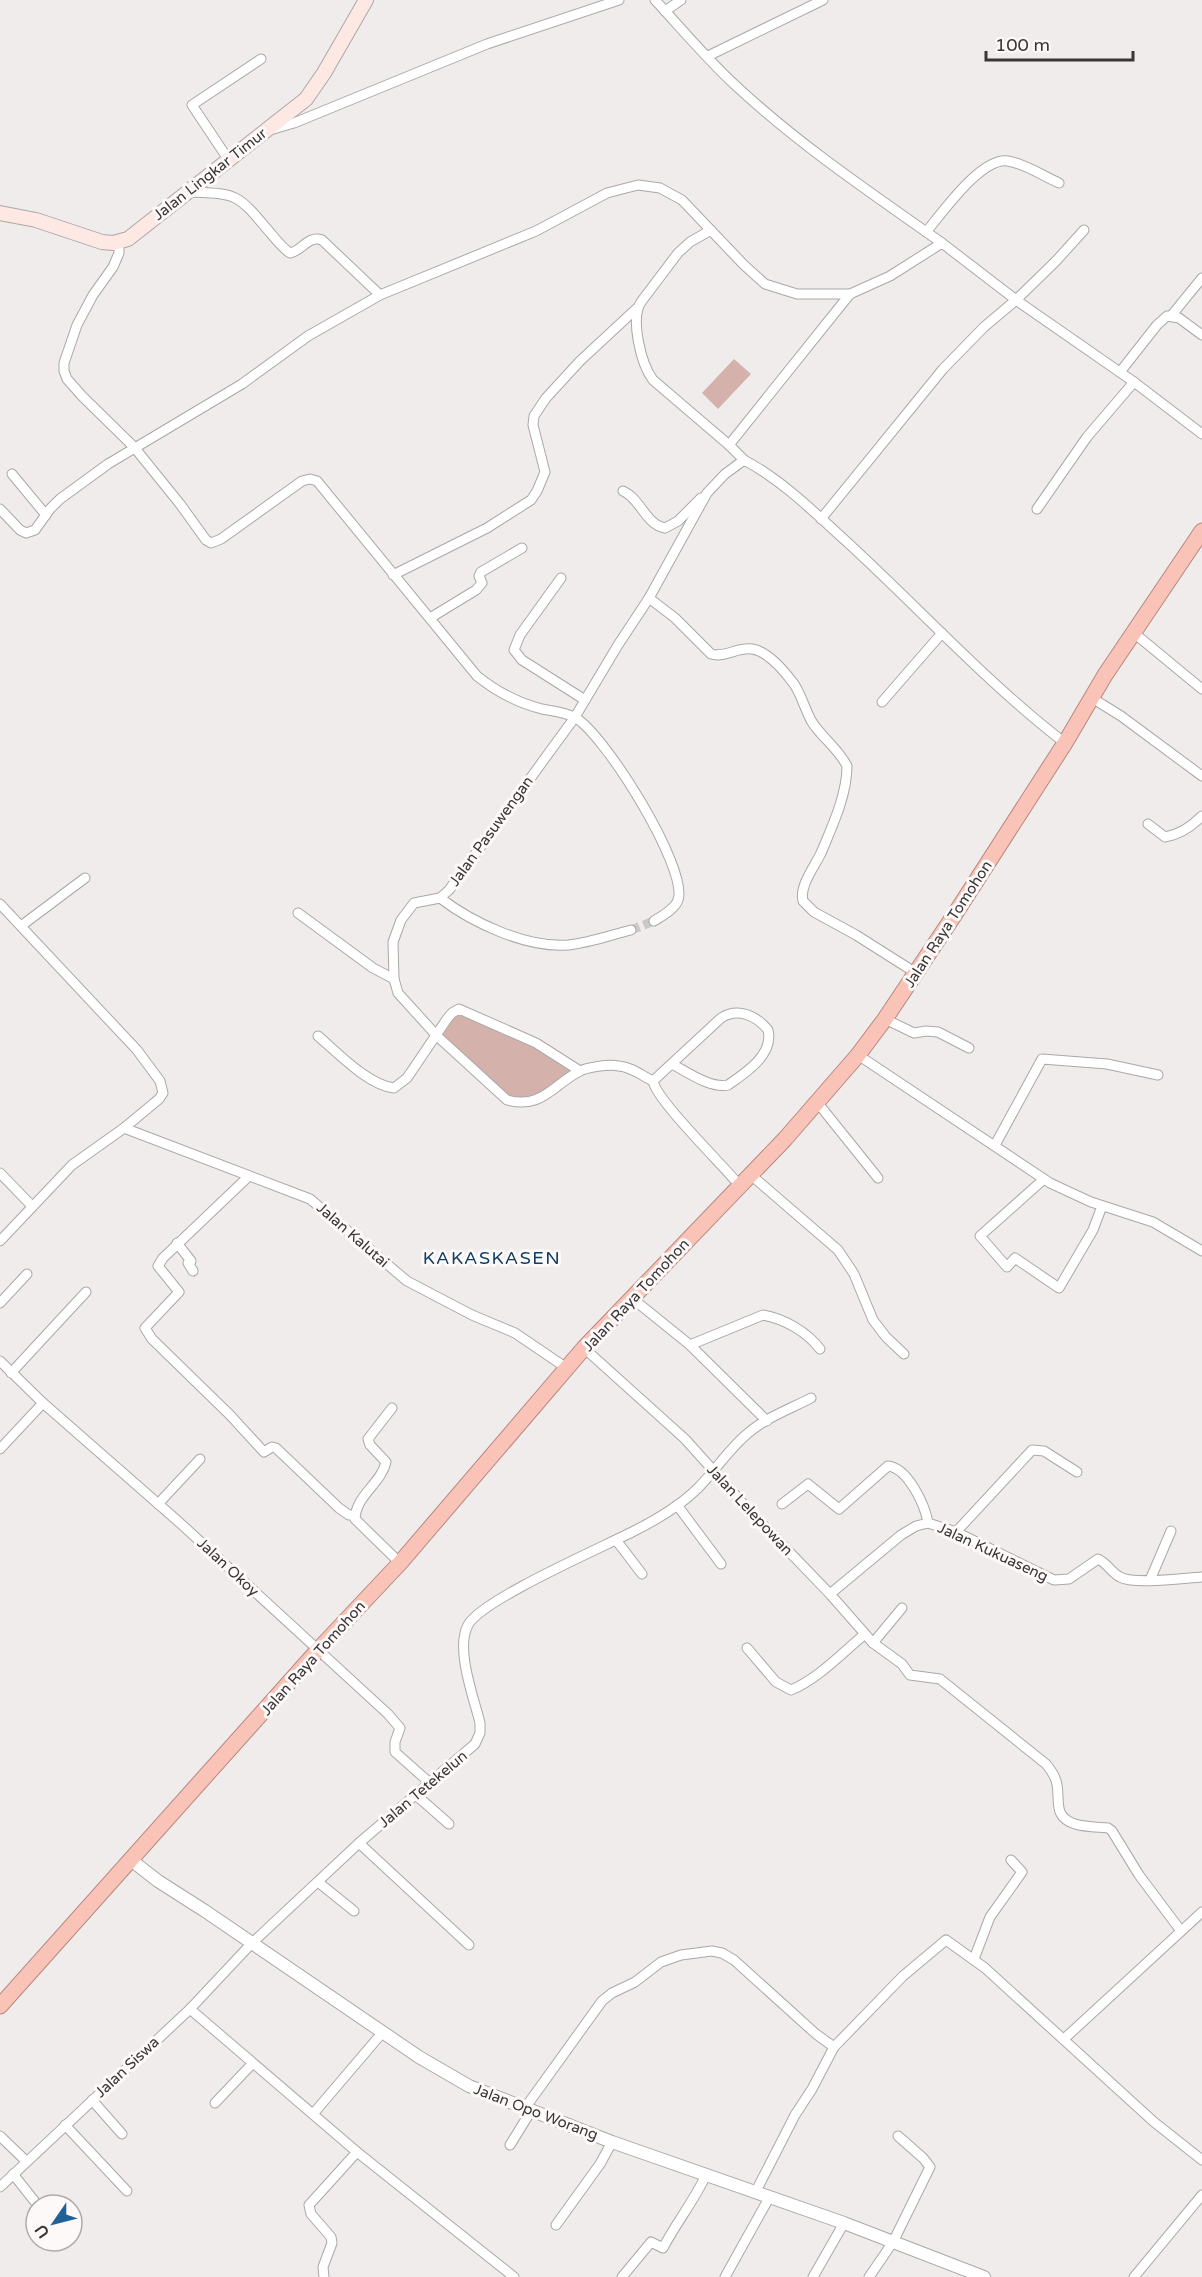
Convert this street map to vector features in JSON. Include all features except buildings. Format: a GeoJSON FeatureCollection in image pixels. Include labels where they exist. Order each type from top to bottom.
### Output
{"type":"FeatureCollection","features":[{"type":"Feature","properties":{"kind":"highway","name":"Jalan Raya Tomohon"},"geometry":{"type":"LineString","coordinates":[[0,2006],[318,1650],[400,1563],[584,1348],[746,1180],[858,1055],[916,973],[1202,531]]}},
{"type":"Feature","properties":{"kind":"main road","name":"Jalan Lingkar Timur"},"geometry":{"type":"LineString","coordinates":[[119,243],[143,228],[306,99],[316,86],[366,0]]}},
{"type":"Feature","properties":{"kind":"main road"},"geometry":{"type":"LineString","coordinates":[[0,213],[36,220],[102,242],[119,243]]}},
{"type":"Feature","properties":{"kind":"street"},"geometry":{"type":"LineString","coordinates":[[263,133],[294,123],[487,44],[619,0]]}},
{"type":"Feature","properties":{"kind":"street"},"geometry":{"type":"LineString","coordinates":[[655,0],[733,83],[774,119],[827,161],[942,243],[1016,300],[1134,382],[1202,434]]}},
{"type":"Feature","properties":{"kind":"street"},"geometry":{"type":"LineString","coordinates":[[665,11],[681,0]]}},
{"type":"Feature","properties":{"kind":"street"},"geometry":{"type":"LineString","coordinates":[[708,56],[823,0]]}},
{"type":"Feature","properties":{"kind":"street"},"geometry":{"type":"LineString","coordinates":[[228,159],[192,105],[261,59]]}},
{"type":"Feature","properties":{"kind":"street"},"geometry":{"type":"LineString","coordinates":[[926,232],[983,168],[993,162],[1019,164],[1059,183]]}},
{"type":"Feature","properties":{"kind":"street"},"geometry":{"type":"LineString","coordinates":[[0,509],[20,530],[26,533],[35,530],[46,515],[74,489],[134,447],[242,384],[308,336],[380,295],[537,231],[607,193],[638,185],[660,188],[674,195],[765,284],[797,294],[850,294],[890,276],[942,243]]}},
{"type":"Feature","properties":{"kind":"street"},"geometry":{"type":"LineString","coordinates":[[188,192],[225,193],[235,197],[249,207],[290,253],[311,240],[317,238],[322,240],[380,295]]}},
{"type":"Feature","properties":{"kind":"street"},"geometry":{"type":"LineString","coordinates":[[393,575],[487,528],[531,500],[545,472],[533,425],[538,407],[580,361],[636,309],[678,253],[690,242],[711,230]]}},
{"type":"Feature","properties":{"kind":"street"},"geometry":{"type":"LineString","coordinates":[[821,519],[943,369],[984,327],[1056,261],[1084,230]]}},
{"type":"Feature","properties":{"kind":"street"},"geometry":{"type":"LineString","coordinates":[[119,243],[119,254],[113,267],[81,317],[64,363],[67,379],[134,447],[206,540],[211,543],[221,539],[302,481],[310,479],[317,481],[477,676],[507,697],[575,717],[591,731],[627,778],[659,833],[679,885],[678,901],[654,921]]}},
{"type":"Feature","properties":{"kind":"street"},"geometry":{"type":"LineString","coordinates":[[1120,372],[1157,325],[1171,316],[1202,278]]}},
{"type":"Feature","properties":{"kind":"street"},"geometry":{"type":"LineString","coordinates":[[729,444],[850,294]]}},
{"type":"Feature","properties":{"kind":"street"},"geometry":{"type":"LineString","coordinates":[[636,309],[636,322],[648,374],[660,387],[729,444],[744,460],[768,474],[821,519],[1015,703],[1065,743]]}},
{"type":"Feature","properties":{"kind":"street"},"geometry":{"type":"LineString","coordinates":[[1171,316],[1179,318],[1202,335]]}},
{"type":"Feature","properties":{"kind":"street"},"geometry":{"type":"LineString","coordinates":[[1036,509],[1087,437],[1134,382]]}},
{"type":"Feature","properties":{"kind":"street","name":"Jalan Pasuwengan"},"geometry":{"type":"LineString","coordinates":[[653,1081],[639,1072],[619,1066],[580,1071],[538,1100],[518,1102],[507,1100],[437,1036],[398,993],[394,979],[393,942],[401,920],[414,903],[440,898],[449,890],[575,717],[649,598],[707,493],[721,478],[744,460]]}},
{"type":"Feature","properties":{"kind":"street"},"geometry":{"type":"LineString","coordinates":[[12,474],[46,515]]}},
{"type":"Feature","properties":{"kind":"street"},"geometry":{"type":"LineString","coordinates":[[623,491],[636,499],[656,525],[665,528],[678,521],[707,493]]}},
{"type":"Feature","properties":{"kind":"street"},"geometry":{"type":"LineString","coordinates":[[430,618],[476,590],[482,583],[479,576],[481,572],[522,548]]}},
{"type":"Feature","properties":{"kind":"street"},"geometry":{"type":"LineString","coordinates":[[561,578],[520,635],[514,650],[522,660],[585,700]]}},
{"type":"Feature","properties":{"kind":"street"},"geometry":{"type":"LineString","coordinates":[[649,598],[675,618],[711,654],[718,656],[753,649],[773,661],[794,685],[813,725],[834,745],[847,766],[841,800],[821,854],[803,891],[803,901],[814,912],[856,935],[916,973]]}},
{"type":"Feature","properties":{"kind":"street"},"geometry":{"type":"LineString","coordinates":[[882,702],[942,633]]}},
{"type":"Feature","properties":{"kind":"street"},"geometry":{"type":"LineString","coordinates":[[1134,633],[1202,690]]}},
{"type":"Feature","properties":{"kind":"street"},"geometry":{"type":"LineString","coordinates":[[1092,698],[1121,716],[1202,776]]}},
{"type":"Feature","properties":{"kind":"street"},"geometry":{"type":"LineString","coordinates":[[1148,824],[1165,837],[1191,827],[1202,816]]}},
{"type":"Feature","properties":{"kind":"street"},"geometry":{"type":"LineString","coordinates":[[21,926],[85,878]]}},
{"type":"Feature","properties":{"kind":"street"},"geometry":{"type":"LineString","coordinates":[[440,898],[456,910],[487,927],[546,943],[568,945],[631,930]]}},
{"type":"Feature","properties":{"kind":"street"},"geometry":{"type":"LineString","coordinates":[[0,904],[137,1050],[160,1081],[162,1088],[161,1096],[124,1128],[72,1165],[0,1241]]}},
{"type":"Feature","properties":{"kind":"street"},"geometry":{"type":"LineString","coordinates":[[298,913],[373,968],[394,979]]}},
{"type":"Feature","properties":{"kind":"street"},"geometry":{"type":"LineString","coordinates":[[318,1036],[377,1082],[394,1088],[407,1078],[452,1012],[459,1010],[536,1043],[580,1071]]}},
{"type":"Feature","properties":{"kind":"street"},"geometry":{"type":"LineString","coordinates":[[672,1064],[723,1086],[757,1061],[766,1051],[770,1043],[768,1030],[752,1016],[739,1013],[728,1014],[672,1064],[653,1081],[657,1092],[680,1120],[746,1180],[838,1250],[854,1274],[873,1320],[904,1354]]}},
{"type":"Feature","properties":{"kind":"street"},"geometry":{"type":"LineString","coordinates":[[885,1018],[914,1033],[938,1032],[969,1047]]}},
{"type":"Feature","properties":{"kind":"street"},"geometry":{"type":"LineString","coordinates":[[858,1055],[1044,1179],[1074,1195],[1153,1222],[1202,1251]]}},
{"type":"Feature","properties":{"kind":"street"},"geometry":{"type":"LineString","coordinates":[[995,1145],[1042,1059],[1107,1064],[1158,1075]]}},
{"type":"Feature","properties":{"kind":"street"},"geometry":{"type":"LineString","coordinates":[[817,1102],[878,1178]]}},
{"type":"Feature","properties":{"kind":"street","name":"Jalan Kalutai"},"geometry":{"type":"LineString","coordinates":[[124,1128],[310,1199],[406,1281],[472,1316],[515,1333],[568,1369]]}},
{"type":"Feature","properties":{"kind":"street"},"geometry":{"type":"LineString","coordinates":[[0,1173],[32,1206]]}},
{"type":"Feature","properties":{"kind":"street"},"geometry":{"type":"LineString","coordinates":[[249,1176],[163,1257],[159,1266],[179,1292],[145,1328],[160,1347],[264,1452],[272,1447],[276,1449],[339,1508],[349,1515],[355,1515]]}},
{"type":"Feature","properties":{"kind":"street"},"geometry":{"type":"LineString","coordinates":[[1044,1179],[980,1236],[1007,1266],[1016,1258],[1059,1288],[1093,1230],[1102,1206]]}},
{"type":"Feature","properties":{"kind":"street"},"geometry":{"type":"LineString","coordinates":[[177,1243],[191,1260],[188,1263],[193,1271]]}},
{"type":"Feature","properties":{"kind":"street"},"geometry":{"type":"LineString","coordinates":[[0,1303],[27,1274]]}},
{"type":"Feature","properties":{"kind":"street"},"geometry":{"type":"LineString","coordinates":[[11,1373],[86,1292]]}},
{"type":"Feature","properties":{"kind":"street"},"geometry":{"type":"LineString","coordinates":[[633,1299],[690,1345],[767,1421]]}},
{"type":"Feature","properties":{"kind":"street"},"geometry":{"type":"LineString","coordinates":[[690,1345],[763,1315],[773,1317],[798,1329],[813,1339],[820,1349]]}},
{"type":"Feature","properties":{"kind":"street","name":"Jalan Lelepowan"},"geometry":{"type":"LineString","coordinates":[[584,1348],[685,1439],[873,1643],[902,1664],[910,1675],[940,1679],[1046,1764],[1057,1785],[1056,1803],[1062,1815],[1074,1824],[1108,1828],[1112,1831],[1151,1893],[1181,1931]]}},
{"type":"Feature","properties":{"kind":"street","name":"Jalan Okoy"},"geometry":{"type":"LineString","coordinates":[[0,1361],[43,1403],[158,1503],[397,1723],[400,1733],[395,1742],[395,1752],[430,1783]]}},
{"type":"Feature","properties":{"kind":"street","name":"Jalan Tetekelun"},"geometry":{"type":"LineString","coordinates":[[251,1944],[359,1843],[476,1744],[480,1733],[480,1723],[464,1652],[465,1636],[474,1617],[508,1594],[616,1540],[677,1505],[699,1487],[746,1434],[811,1398]]}},
{"type":"Feature","properties":{"kind":"street"},"geometry":{"type":"LineString","coordinates":[[0,1449],[43,1403]]}},
{"type":"Feature","properties":{"kind":"street"},"geometry":{"type":"LineString","coordinates":[[392,1407],[367,1442],[384,1459],[385,1466],[361,1500],[355,1515],[357,1522],[400,1563]]}},
{"type":"Feature","properties":{"kind":"street"},"geometry":{"type":"LineString","coordinates":[[956,1532],[1032,1450],[1044,1451],[1077,1473]]}},
{"type":"Feature","properties":{"kind":"street"},"geometry":{"type":"LineString","coordinates":[[158,1503],[200,1459]]}},
{"type":"Feature","properties":{"kind":"street"},"geometry":{"type":"LineString","coordinates":[[782,1504],[808,1484],[839,1509],[888,1466],[892,1466],[901,1473],[920,1498],[925,1507],[928,1523]]}},
{"type":"Feature","properties":{"kind":"street"},"geometry":{"type":"LineString","coordinates":[[677,1505],[721,1564]]}},
{"type":"Feature","properties":{"kind":"street","name":"Jalan Kukuaseng"},"geometry":{"type":"LineString","coordinates":[[830,1594],[901,1535],[916,1526],[928,1523],[956,1532],[1054,1580],[1069,1579],[1098,1559],[1119,1577],[1125,1579],[1150,1581],[1201,1578]]}},
{"type":"Feature","properties":{"kind":"street"},"geometry":{"type":"LineString","coordinates":[[1150,1581],[1171,1531]]}},
{"type":"Feature","properties":{"kind":"street"},"geometry":{"type":"LineString","coordinates":[[616,1540],[642,1574]]}},
{"type":"Feature","properties":{"kind":"street"},"geometry":{"type":"LineString","coordinates":[[873,1643],[902,1608]]}},
{"type":"Feature","properties":{"kind":"street"},"geometry":{"type":"LineString","coordinates":[[747,1648],[776,1682],[791,1690],[826,1666],[865,1634]]}},
{"type":"Feature","properties":{"kind":"street"},"geometry":{"type":"LineString","coordinates":[[416,1795],[449,1824]]}},
{"type":"Feature","properties":{"kind":"street"},"geometry":{"type":"LineString","coordinates":[[359,1843],[469,1945]]}},
{"type":"Feature","properties":{"kind":"street","name":"Jalan Opo Worang"},"geometry":{"type":"LineString","coordinates":[[131,1860],[251,1944],[455,2079],[612,2142],[844,2223],[984,2277]]}},
{"type":"Feature","properties":{"kind":"street"},"geometry":{"type":"LineString","coordinates":[[974,1959],[990,1917],[1022,1872],[1011,1860]]}},
{"type":"Feature","properties":{"kind":"street"},"geometry":{"type":"LineString","coordinates":[[318,1882],[354,1911]]}},
{"type":"Feature","properties":{"kind":"street"},"geometry":{"type":"LineString","coordinates":[[1064,2039],[1202,1912]]}},
{"type":"Feature","properties":{"kind":"street"},"geometry":{"type":"LineString","coordinates":[[755,2193],[795,2115],[812,2089],[834,2047],[903,1976],[946,1940],[974,1959],[1154,2122],[1202,2160]]}},
{"type":"Feature","properties":{"kind":"street","name":"Jalan Siswa"},"geometry":{"type":"LineString","coordinates":[[0,2187],[190,2009],[251,1944]]}},
{"type":"Feature","properties":{"kind":"street"},"geometry":{"type":"LineString","coordinates":[[510,2145],[528,2110],[602,2001],[612,1993],[635,1982],[661,1962],[681,1955],[712,1951],[722,1953],[734,1960],[816,2034],[834,2047]]}},
{"type":"Feature","properties":{"kind":"street"},"geometry":{"type":"LineString","coordinates":[[190,2009],[357,2152],[514,2277]]}},
{"type":"Feature","properties":{"kind":"street"},"geometry":{"type":"LineString","coordinates":[[313,2114],[382,2032]]}},
{"type":"Feature","properties":{"kind":"street"},"geometry":{"type":"LineString","coordinates":[[215,2103],[252,2064]]}},
{"type":"Feature","properties":{"kind":"street"},"geometry":{"type":"LineString","coordinates":[[92,2100],[122,2134]]}},
{"type":"Feature","properties":{"kind":"street"},"geometry":{"type":"LineString","coordinates":[[65,2125],[127,2191]]}},
{"type":"Feature","properties":{"kind":"street"},"geometry":{"type":"LineString","coordinates":[[0,2136],[26,2161]]}},
{"type":"Feature","properties":{"kind":"street"},"geometry":{"type":"LineString","coordinates":[[869,2277],[893,2242],[930,2167],[924,2157],[898,2136]]}},
{"type":"Feature","properties":{"kind":"street"},"geometry":{"type":"LineString","coordinates":[[556,2224],[600,2164],[612,2142]]}},
{"type":"Feature","properties":{"kind":"street"},"geometry":{"type":"LineString","coordinates":[[324,2277],[323,2267],[332,2243],[331,2237],[311,2214],[309,2205],[357,2152]]}},
{"type":"Feature","properties":{"kind":"street"},"geometry":{"type":"LineString","coordinates":[[13,2175],[28,2193]]}},
{"type":"Feature","properties":{"kind":"street"},"geometry":{"type":"LineString","coordinates":[[622,2277],[651,2242],[663,2248],[696,2196],[706,2175]]}},
{"type":"Feature","properties":{"kind":"street"},"geometry":{"type":"LineString","coordinates":[[1134,2277],[1202,2195]]}},
{"type":"Feature","properties":{"kind":"street"},"geometry":{"type":"LineString","coordinates":[[725,2277],[769,2198]]}},
{"type":"Feature","properties":{"kind":"street"},"geometry":{"type":"LineString","coordinates":[[813,2277],[844,2223]]}},
{"type":"Feature","properties":{"kind":"shaded area"},"geometry":{"type":"Polygon","coordinates":[[[734,359],[751,374],[718,409],[702,393],[734,359]]]}},
{"type":"Feature","properties":{"kind":"shaded area"},"geometry":{"type":"Polygon","coordinates":[[[452,1013],[485,1019],[580,1071],[544,1096],[507,1100],[437,1036],[452,1013]]]}},
{"type":"Feature","properties":{"kind":"tunnel"},"geometry":{"type":"LineString","coordinates":[[631,930],[654,921]]}},
{"type":"Feature","properties":{"kind":"district","name":"KAKASKASEN"},"geometry":{"type":"Point","coordinates":[492,1258]}}]}
